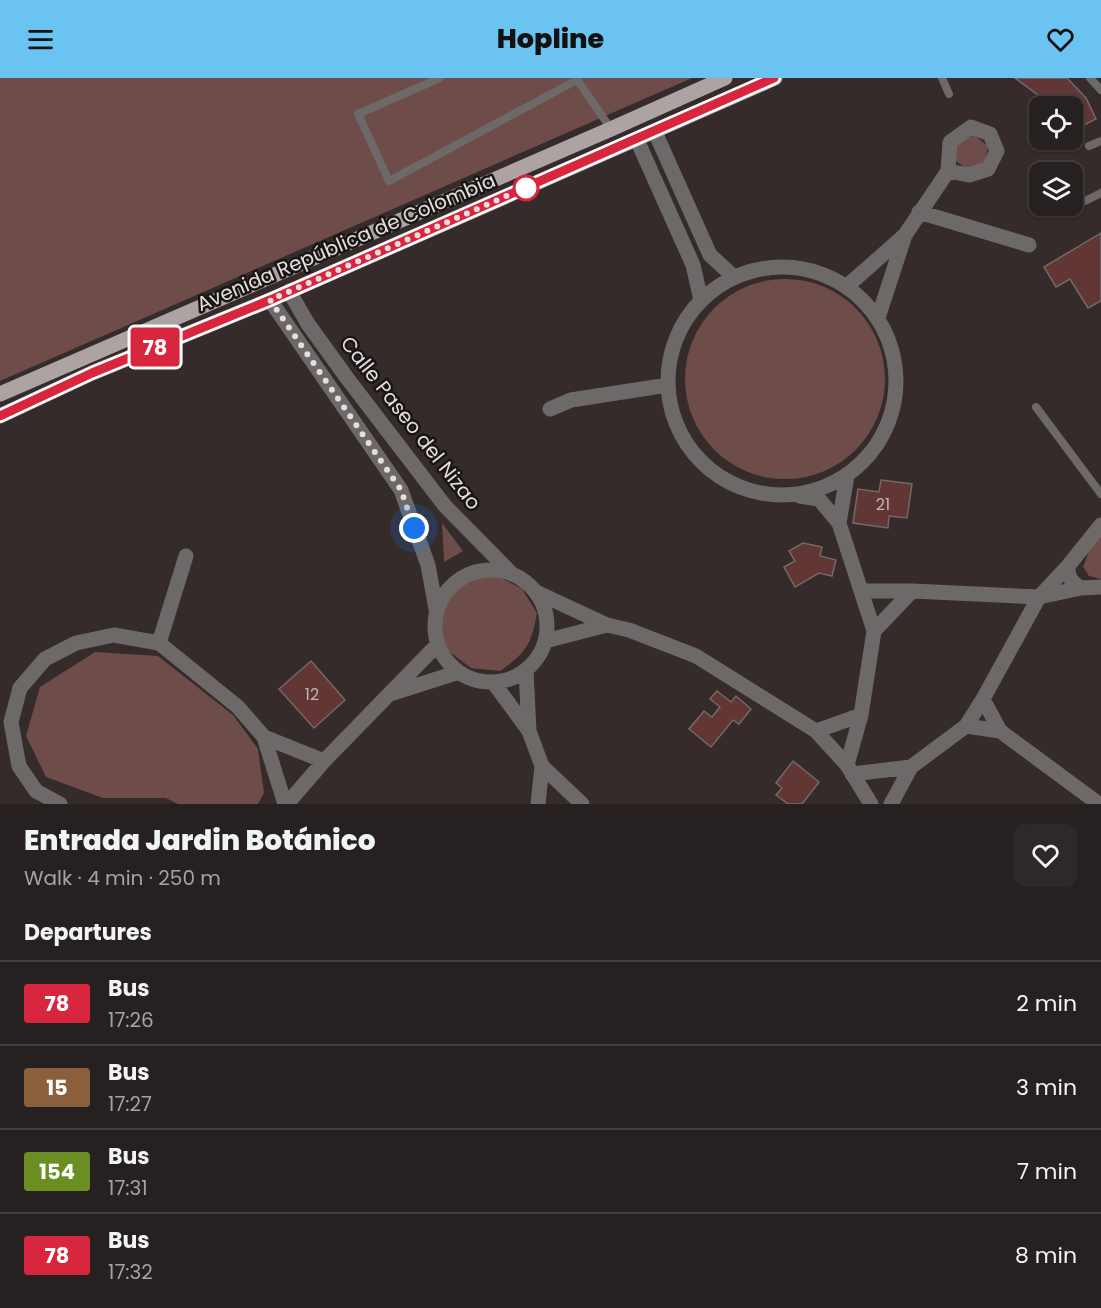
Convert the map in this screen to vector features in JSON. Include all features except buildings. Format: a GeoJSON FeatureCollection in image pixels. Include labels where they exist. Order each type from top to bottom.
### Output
{"type":"FeatureCollection","features":[{"type":"Feature","properties":{"kind":"main road","name":"Avenida República de Colombia"},"geometry":{"type":"LineString","coordinates":[[0,394],[725,78]]}},
{"type":"Feature","properties":{"kind":"main road","name":"Avenida República de Colombia"},"geometry":{"type":"LineString","coordinates":[[0,416],[92,373],[270,300],[774,78]]}},
{"type":"Feature","properties":{"kind":"street"},"geometry":{"type":"LineString","coordinates":[[655,132],[710,255],[734,277]]}},
{"type":"Feature","properties":{"kind":"street"},"geometry":{"type":"LineString","coordinates":[[637,140],[693,265],[701,300]]}},
{"type":"Feature","properties":{"kind":"street"},"geometry":{"type":"LineString","coordinates":[[878,318],[905,235],[948,171]]}},
{"type":"Feature","properties":{"kind":"street"},"geometry":{"type":"LineString","coordinates":[[919,212],[1029,245]]}},
{"type":"Feature","properties":{"kind":"street"},"geometry":{"type":"LineString","coordinates":[[846,287],[905,235]]}},
{"type":"Feature","properties":{"kind":"street"},"geometry":{"type":"LineString","coordinates":[[794,495],[822,489],[847,476],[873,452],[890,421],[896,386],[892,351],[878,318],[864,301],[846,287],[820,273],[791,267],[762,268],[734,277],[717,287],[701,300],[683,325],[671,354],[668,385],[672,411],[682,436],[698,458],[711,470],[741,488],[767,495],[794,495],[819,499],[839,523],[874,632],[850,770]]}},
{"type":"Feature","properties":{"kind":"street","name":"Calle Paseo del Nizao"},"geometry":{"type":"LineString","coordinates":[[289,291],[308,324],[340,369],[445,506],[511,573]]}},
{"type":"Feature","properties":{"kind":"street","name":"Calle Paseo del Nizao"},"geometry":{"type":"LineString","coordinates":[[270,300],[401,490],[428,565],[436,609]]}},
{"type":"Feature","properties":{"kind":"street"},"geometry":{"type":"LineString","coordinates":[[550,409],[571,400],[668,385]]}},
{"type":"Feature","properties":{"kind":"street"},"geometry":{"type":"LineString","coordinates":[[839,523],[847,476]]}},
{"type":"Feature","properties":{"kind":"street"},"geometry":{"type":"LineString","coordinates":[[891,804],[911,767],[966,726],[1039,597],[1101,525]]}},
{"type":"Feature","properties":{"kind":"street"},"geometry":{"type":"LineString","coordinates":[[159,643],[186,556]]}},
{"type":"Feature","properties":{"kind":"street"},"geometry":{"type":"LineString","coordinates":[[1068,566],[1069,579],[1081,588]]}},
{"type":"Feature","properties":{"kind":"street"},"geometry":{"type":"LineString","coordinates":[[536,592],[547,624],[545,641],[538,657],[526,670],[510,679],[493,682],[475,680],[459,672],[446,660],[438,644],[435,626],[436,609],[445,593],[459,579],[477,572],[496,570],[511,573],[536,592],[607,625],[629,630],[696,656],[816,731],[850,770],[871,804]]}},
{"type":"Feature","properties":{"kind":"street"},"geometry":{"type":"LineString","coordinates":[[862,591],[1039,597],[1081,588],[1101,587]]}},
{"type":"Feature","properties":{"kind":"street"},"geometry":{"type":"LineString","coordinates":[[874,632],[912,591]]}},
{"type":"Feature","properties":{"kind":"street"},"geometry":{"type":"LineString","coordinates":[[545,641],[607,625]]}},
{"type":"Feature","properties":{"kind":"street"},"geometry":{"type":"LineString","coordinates":[[60,804],[36,790],[19,766],[11,722],[20,688],[45,659],[76,643],[114,635],[159,643],[238,707],[264,738],[286,804]]}},
{"type":"Feature","properties":{"kind":"street"},"geometry":{"type":"LineString","coordinates":[[286,804],[324,761],[438,644]]}},
{"type":"Feature","properties":{"kind":"street"},"geometry":{"type":"LineString","coordinates":[[526,670],[529,731]]}},
{"type":"Feature","properties":{"kind":"street"},"geometry":{"type":"LineString","coordinates":[[390,694],[459,672]]}},
{"type":"Feature","properties":{"kind":"street"},"geometry":{"type":"LineString","coordinates":[[493,682],[529,731],[542,766],[582,804]]}},
{"type":"Feature","properties":{"kind":"street"},"geometry":{"type":"LineString","coordinates":[[983,699],[1000,731],[1099,804]]}},
{"type":"Feature","properties":{"kind":"street"},"geometry":{"type":"LineString","coordinates":[[816,731],[861,715]]}},
{"type":"Feature","properties":{"kind":"street"},"geometry":{"type":"LineString","coordinates":[[966,726],[1000,731]]}},
{"type":"Feature","properties":{"kind":"street"},"geometry":{"type":"LineString","coordinates":[[264,738],[324,761]]}},
{"type":"Feature","properties":{"kind":"street"},"geometry":{"type":"LineString","coordinates":[[538,804],[542,766]]}},
{"type":"Feature","properties":{"kind":"street"},"geometry":{"type":"LineString","coordinates":[[850,770],[911,767]]}},
{"type":"Feature","properties":{"kind":"lane"},"geometry":{"type":"LineString","coordinates":[[440,78],[358,114],[389,181],[577,79],[611,129]]}},
{"type":"Feature","properties":{"kind":"lane"},"geometry":{"type":"LineString","coordinates":[[942,78],[949,94]]}},
{"type":"Feature","properties":{"kind":"lane"},"geometry":{"type":"LineString","coordinates":[[1090,78],[1101,90]]}},
{"type":"Feature","properties":{"kind":"lane"},"geometry":{"type":"LineString","coordinates":[[1089,146],[1101,141]]}},
{"type":"Feature","properties":{"kind":"lane"},"geometry":{"type":"LineString","coordinates":[[1085,201],[1101,193]]}},
{"type":"Feature","properties":{"kind":"lane"},"geometry":{"type":"LineString","coordinates":[[1036,407],[1101,494]]}},
{"type":"Feature","properties":{"kind":"shaded area"},"geometry":{"type":"Polygon","coordinates":[[[0,78],[692,78],[0,381],[0,78]]]}},
{"type":"Feature","properties":{"kind":"shaded area"},"geometry":{"type":"Polygon","coordinates":[[[974,135],[988,146],[985,163],[969,170],[954,160],[957,143],[974,135]]]}},
{"type":"Feature","properties":{"kind":"shaded area"},"geometry":{"type":"Polygon","coordinates":[[[785,279],[804,281],[823,287],[856,308],[877,341],[883,360],[885,379],[883,398],[877,417],[856,450],[823,471],[804,477],[785,479],[766,477],[747,471],[714,450],[693,417],[687,398],[685,379],[687,360],[693,341],[714,308],[747,287],[766,281],[785,279]]]}},
{"type":"Feature","properties":{"kind":"shaded area"},"geometry":{"type":"Polygon","coordinates":[[[442,523],[463,551],[444,562],[442,523]]]}},
{"type":"Feature","properties":{"kind":"shaded area"},"geometry":{"type":"Polygon","coordinates":[[[1101,535],[1101,579],[1089,576],[1083,567],[1088,554],[1101,535]]]}},
{"type":"Feature","properties":{"kind":"shaded area"},"geometry":{"type":"Polygon","coordinates":[[[494,574],[522,589],[537,613],[526,647],[500,671],[471,668],[447,650],[437,619],[449,596],[465,578],[494,574]]]}},
{"type":"Feature","properties":{"kind":"shaded area"},"geometry":{"type":"Polygon","coordinates":[[[95,652],[158,656],[233,715],[258,749],[264,793],[258,804],[178,804],[166,798],[103,798],[46,777],[26,736],[40,687],[95,652]]]}},
{"type":"Feature","properties":{"kind":"bus line","name":"78"},"geometry":{"type":"LineString","coordinates":[[0,416],[92,373],[270,300],[774,78]]}},
{"type":"Feature","properties":{"kind":"route"},"geometry":{"type":"LineString","coordinates":[[414,528],[401,490],[270,300],[534,184],[526,188]]}}]}
